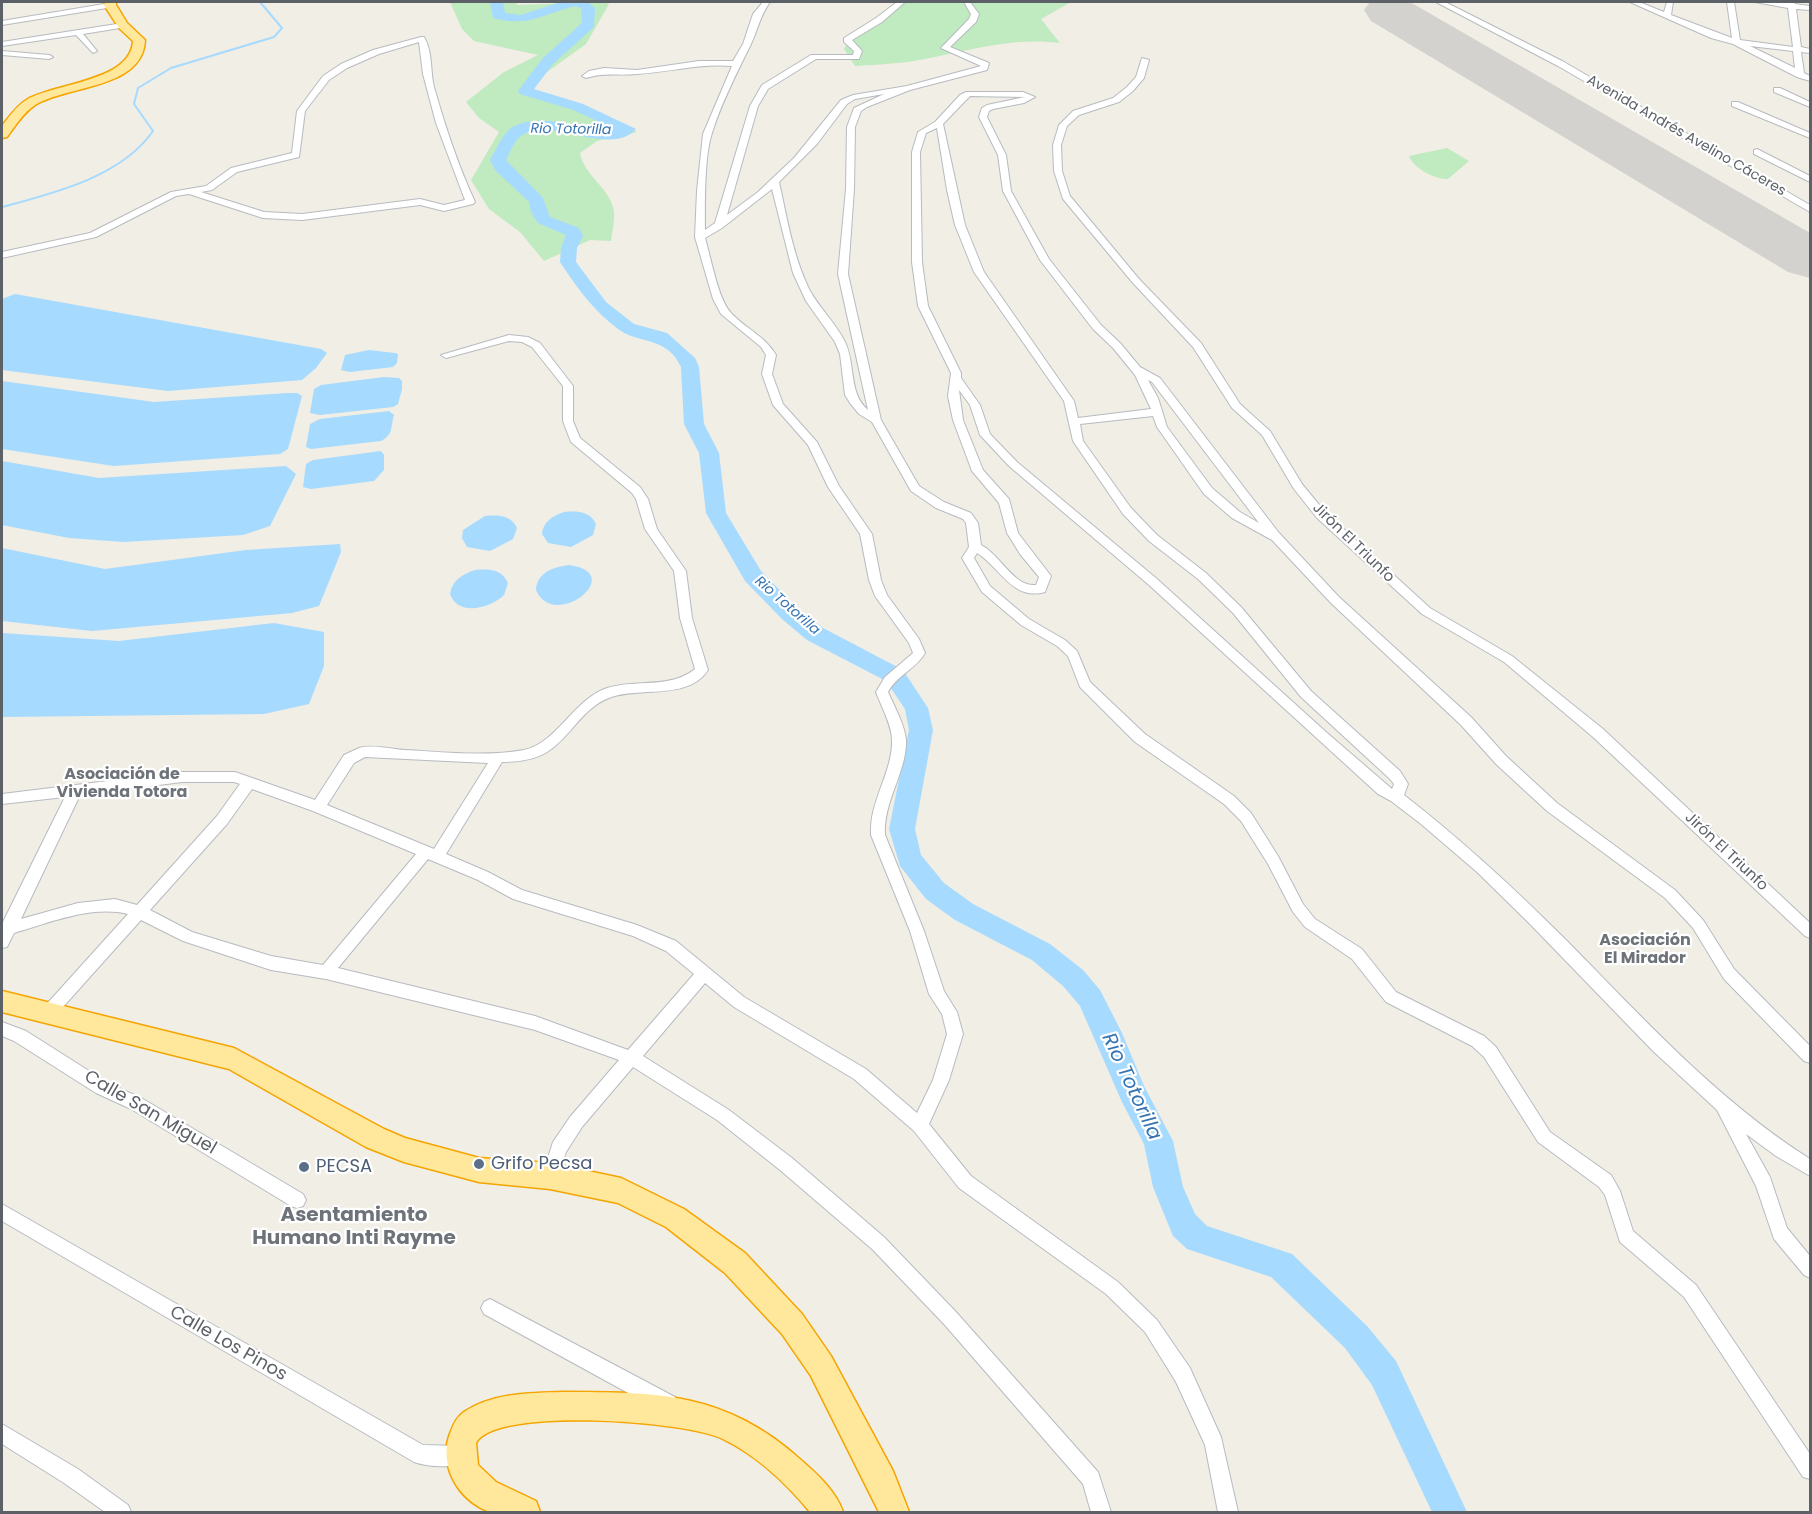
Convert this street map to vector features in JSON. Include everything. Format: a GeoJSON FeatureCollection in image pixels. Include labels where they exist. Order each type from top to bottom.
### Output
{"type":"FeatureCollection","features":[{"type":"Feature","properties":{"kind":"highway"},"geometry":{"type":"LineString","coordinates":[[2,134],[30,103],[52,93],[118,73],[136,61],[140,55],[140,40],[123,25],[111,3]]}},
{"type":"Feature","properties":{"kind":"highway"},"geometry":{"type":"LineString","coordinates":[[2,1002],[234,1059],[375,1138],[404,1150],[479,1170],[550,1176],[621,1191],[675,1218],[735,1263],[792,1324],[820,1366],[882,1482],[894,1512]]}},
{"type":"Feature","properties":{"kind":"highway"},"geometry":{"type":"LineString","coordinates":[[525,1512],[484,1492],[468,1477],[460,1456],[461,1440],[476,1420],[497,1411],[521,1407],[588,1407],[683,1412],[729,1425],[784,1465],[828,1512]]}},
{"type":"Feature","properties":{"kind":"highway"},"geometry":{"type":"LineString","coordinates":[[799,1481],[809,1512]]}},
{"type":"Feature","properties":{"kind":"street"},"geometry":{"type":"LineString","coordinates":[[765,2],[757,14],[747,44],[707,134],[701,191],[700,237],[718,299],[726,314],[765,345],[771,355],[767,374],[778,405],[813,444],[834,487],[866,534],[874,580],[881,596],[915,642],[919,653],[915,662],[885,683],[882,692],[899,738],[898,752],[878,819],[878,835],[887,863],[917,931],[937,994],[949,1012],[955,1034],[941,1080],[920,1126]]}},
{"type":"Feature","properties":{"kind":"street"},"geometry":{"type":"LineString","coordinates":[[719,226],[754,106],[765,87],[814,57],[856,57],[858,51],[847,40],[879,20],[901,2]]}},
{"type":"Feature","properties":{"kind":"street"},"geometry":{"type":"LineString","coordinates":[[700,237],[752,204],[794,165],[844,102],[860,95],[907,88],[979,69],[986,65],[945,48],[973,20],[975,14],[967,2]]}},
{"type":"Feature","properties":{"kind":"street","name":"Avenida Andrés Avelino Cáceres"},"geometry":{"type":"LineString","coordinates":[[1440,2],[1561,64],[1810,209]]}},
{"type":"Feature","properties":{"kind":"street"},"geometry":{"type":"LineString","coordinates":[[1634,2],[1714,36],[1736,42],[1810,51]]}},
{"type":"Feature","properties":{"kind":"street"},"geometry":{"type":"LineString","coordinates":[[1667,16],[1670,2]]}},
{"type":"Feature","properties":{"kind":"street"},"geometry":{"type":"LineString","coordinates":[[1731,2],[1736,42]]}},
{"type":"Feature","properties":{"kind":"street"},"geometry":{"type":"LineString","coordinates":[[1759,2],[1792,4],[1810,8]]}},
{"type":"Feature","properties":{"kind":"street"},"geometry":{"type":"LineString","coordinates":[[2,23],[111,3]]}},
{"type":"Feature","properties":{"kind":"street"},"geometry":{"type":"LineString","coordinates":[[1792,4],[1799,49],[1800,75]]}},
{"type":"Feature","properties":{"kind":"street"},"geometry":{"type":"LineString","coordinates":[[2,44],[123,25]]}},
{"type":"Feature","properties":{"kind":"street"},"geometry":{"type":"LineString","coordinates":[[78,32],[93,51]]}},
{"type":"Feature","properties":{"kind":"street"},"geometry":{"type":"LineString","coordinates":[[2,255],[93,236],[172,195],[209,188],[239,168],[296,155],[302,111],[326,78],[344,66],[376,52],[421,39],[427,47],[427,72],[450,154],[470,202],[444,208],[420,202],[302,217],[263,215],[191,192]]}},
{"type":"Feature","properties":{"kind":"street"},"geometry":{"type":"LineString","coordinates":[[1736,42],[1810,79]]}},
{"type":"Feature","properties":{"kind":"street"},"geometry":{"type":"LineString","coordinates":[[4,54],[49,57]]}},
{"type":"Feature","properties":{"kind":"street","name":"Jirón El Triunfo"},"geometry":{"type":"LineString","coordinates":[[1145,60],[1140,78],[1130,89],[1116,100],[1076,113],[1063,125],[1057,145],[1058,171],[1066,197],[1136,281],[1197,345],[1236,406],[1266,433],[1298,486],[1321,515],[1426,611],[1508,659],[1598,733],[1810,932]]}},
{"type":"Feature","properties":{"kind":"street"},"geometry":{"type":"LineString","coordinates":[[586,76],[602,71],[634,72],[702,62],[737,64]]}},
{"type":"Feature","properties":{"kind":"street"},"geometry":{"type":"LineString","coordinates":[[907,88],[864,105],[857,110],[851,126],[850,189],[843,274],[876,420],[915,488],[940,506],[967,516],[972,523],[975,547],[968,558],[986,589],[1025,622],[1061,643],[1073,654],[1085,684],[1140,738],[1229,800],[1246,817],[1273,860],[1298,908],[1310,923],[1358,954],[1391,997],[1478,1041],[1490,1052],[1544,1137],[1605,1181],[1612,1191],[1626,1236],[1690,1291],[1810,1470]]}},
{"type":"Feature","properties":{"kind":"street"},"geometry":{"type":"LineString","coordinates":[[1777,90],[1810,105]]}},
{"type":"Feature","properties":{"kind":"street"},"geometry":{"type":"LineString","coordinates":[[975,547],[984,549],[998,568],[1024,588],[1032,591],[1041,589],[1045,576],[1012,536],[1005,515],[1005,502],[978,471],[958,420],[952,396],[956,373],[923,306],[917,262],[915,152],[922,132],[938,124],[963,97],[969,94],[1031,96],[1026,100],[991,106],[985,110],[983,117],[1002,155],[1007,190],[1045,260],[1096,327],[1133,366],[1149,390],[1162,426],[1208,491],[1236,515],[1276,537]]}},
{"type":"Feature","properties":{"kind":"street"},"geometry":{"type":"LineString","coordinates":[[1736,104],[1810,136]]}},
{"type":"Feature","properties":{"kind":"street"},"geometry":{"type":"LineString","coordinates":[[938,124],[942,126],[951,190],[960,225],[979,272],[1069,401],[1078,441],[1127,511],[1153,537],[1202,576],[1237,610],[1306,694],[1395,775],[1401,784],[1396,797]]}},
{"type":"Feature","properties":{"kind":"street"},"geometry":{"type":"LineString","coordinates":[[1757,152],[1810,179]]}},
{"type":"Feature","properties":{"kind":"street"},"geometry":{"type":"LineString","coordinates":[[775,182],[788,244],[810,300],[841,343],[853,404],[860,412],[876,420]]}},
{"type":"Feature","properties":{"kind":"street"},"geometry":{"type":"LineString","coordinates":[[318,807],[350,759],[364,752],[497,759],[540,751],[587,706],[604,695],[687,681],[702,670],[686,618],[680,572],[651,529],[642,499],[636,490],[575,440],[568,420],[568,386],[557,368],[536,345],[524,339],[486,342],[446,355]]}},
{"type":"Feature","properties":{"kind":"street"},"geometry":{"type":"LineString","coordinates":[[1133,366],[1156,380],[1276,537],[1335,600],[1466,722],[1501,760],[1552,807],[1670,894],[1698,924],[1729,974],[1810,1056]]}},
{"type":"Feature","properties":{"kind":"street"},"geometry":{"type":"LineString","coordinates":[[956,379],[975,405],[985,435],[1013,464],[1161,590],[1312,729],[1383,790],[1426,819],[1494,878],[1722,1107],[1782,1151],[1810,1168]]}},
{"type":"Feature","properties":{"kind":"street"},"geometry":{"type":"LineString","coordinates":[[1072,422],[1157,412]]}},
{"type":"Feature","properties":{"kind":"street"},"geometry":{"type":"LineString","coordinates":[[326,972],[432,854],[497,759]]}},
{"type":"Feature","properties":{"kind":"street"},"geometry":{"type":"LineString","coordinates":[[2,799],[182,777],[236,777],[318,807],[360,827],[432,854],[518,895],[637,931],[671,945],[739,1002],[860,1074],[920,1126],[965,1182],[1112,1287],[1151,1326],[1183,1376],[1214,1444],[1228,1512]]}},
{"type":"Feature","properties":{"kind":"street"},"geometry":{"type":"LineString","coordinates":[[49,1012],[222,820],[250,781]]}},
{"type":"Feature","properties":{"kind":"street"},"geometry":{"type":"LineString","coordinates":[[3,934],[76,789]]}},
{"type":"Feature","properties":{"kind":"street"},"geometry":{"type":"LineString","coordinates":[[3,934],[78,909],[116,905],[138,911],[198,940],[271,963],[326,972],[535,1023],[632,1058],[732,1122],[786,1164],[878,1243],[950,1318],[1091,1479],[1101,1512]]}},
{"type":"Feature","properties":{"kind":"street"},"geometry":{"type":"LineString","coordinates":[[550,1176],[559,1148],[576,1122],[705,972]]}},
{"type":"Feature","properties":{"kind":"street","name":"Calle San Miguel"},"geometry":{"type":"LineString","coordinates":[[2,1029],[20,1036],[102,1088],[137,1104],[297,1200]]}},
{"type":"Feature","properties":{"kind":"street"},"geometry":{"type":"LineString","coordinates":[[1722,1107],[1764,1183],[1780,1233],[1810,1269]]}},
{"type":"Feature","properties":{"kind":"street","name":"Calle Los Pinos"},"geometry":{"type":"LineString","coordinates":[[2,1212],[420,1455],[460,1456]]}},
{"type":"Feature","properties":{"kind":"street"},"geometry":{"type":"LineString","coordinates":[[490,1308],[683,1412]]}},
{"type":"Feature","properties":{"kind":"street"},"geometry":{"type":"LineString","coordinates":[[2,1433],[71,1476],[121,1512]]}},
{"type":"Feature","properties":{"kind":"green space"},"geometry":{"type":"Polygon","coordinates":[[[450,2],[516,2],[517,5],[605,2],[609,4],[586,44],[533,82],[529,90],[550,100],[588,107],[637,132],[597,141],[580,153],[586,168],[606,193],[613,207],[611,241],[590,240],[544,261],[520,232],[489,209],[471,180],[499,132],[479,118],[466,102],[504,72],[538,55],[474,41],[462,29],[450,2]]]}},
{"type":"Feature","properties":{"kind":"green space"},"geometry":{"type":"Polygon","coordinates":[[[902,2],[1071,2],[1041,19],[1060,43],[1040,41],[1002,44],[907,62],[855,66],[844,49],[848,41],[879,15],[902,2]]]}},
{"type":"Feature","properties":{"kind":"green space"},"geometry":{"type":"Polygon","coordinates":[[[1447,148],[1469,161],[1448,179],[1437,178],[1426,172],[1415,165],[1409,156],[1447,148]]]}},
{"type":"Feature","properties":{"kind":"water"},"geometry":{"type":"Polygon","coordinates":[[[15,294],[321,349],[327,353],[316,368],[302,380],[168,391],[2,370],[2,299],[15,294]]]}},
{"type":"Feature","properties":{"kind":"water"},"geometry":{"type":"Polygon","coordinates":[[[369,350],[398,354],[397,363],[393,367],[350,372],[341,370],[345,355],[369,350]]]}},
{"type":"Feature","properties":{"kind":"water"},"geometry":{"type":"Polygon","coordinates":[[[384,377],[399,378],[402,381],[398,404],[393,407],[320,415],[310,413],[314,389],[321,385],[384,377]]]}},
{"type":"Feature","properties":{"kind":"water"},"geometry":{"type":"Polygon","coordinates":[[[2,381],[154,402],[287,393],[297,393],[302,396],[288,449],[280,454],[114,466],[2,449],[2,381]]]}},
{"type":"Feature","properties":{"kind":"water"},"geometry":{"type":"Polygon","coordinates":[[[389,411],[394,415],[391,430],[388,436],[381,441],[311,449],[306,447],[310,424],[320,419],[389,411]]]}},
{"type":"Feature","properties":{"kind":"water"},"geometry":{"type":"Polygon","coordinates":[[[381,451],[384,455],[384,470],[374,481],[311,489],[303,487],[306,464],[313,460],[381,451]]]}},
{"type":"Feature","properties":{"kind":"water"},"geometry":{"type":"Polygon","coordinates":[[[2,461],[99,478],[286,466],[296,474],[270,526],[243,535],[124,542],[69,538],[2,525],[2,461]]]}},
{"type":"Feature","properties":{"kind":"water"},"geometry":{"type":"Polygon","coordinates":[[[564,512],[578,512],[590,516],[596,524],[593,535],[571,547],[548,543],[542,534],[546,522],[564,512]]]}},
{"type":"Feature","properties":{"kind":"water"},"geometry":{"type":"Polygon","coordinates":[[[485,516],[499,516],[511,520],[517,528],[513,539],[490,551],[467,547],[462,538],[463,530],[485,516]]]}},
{"type":"Feature","properties":{"kind":"water"},"geometry":{"type":"Polygon","coordinates":[[[340,544],[341,552],[319,606],[292,613],[92,631],[2,621],[2,548],[105,569],[246,550],[340,544]]]}},
{"type":"Feature","properties":{"kind":"water"},"geometry":{"type":"Polygon","coordinates":[[[569,565],[586,570],[592,578],[590,588],[570,603],[557,605],[545,601],[536,590],[539,579],[547,571],[569,565]]]}},
{"type":"Feature","properties":{"kind":"water"},"geometry":{"type":"Polygon","coordinates":[[[475,570],[490,570],[502,575],[508,583],[504,595],[491,604],[475,608],[460,606],[450,594],[451,589],[459,578],[475,570]]]}},
{"type":"Feature","properties":{"kind":"water"},"geometry":{"type":"Polygon","coordinates":[[[274,623],[324,632],[324,666],[309,704],[264,714],[2,717],[2,633],[119,641],[274,623]]]}},
{"type":"Feature","properties":{"kind":"waterway"},"geometry":{"type":"LineString","coordinates":[[2,207],[85,181],[123,160],[153,131],[134,104],[138,88],[171,68],[274,37],[282,28],[260,2]]}},
{"type":"Feature","properties":{"kind":"waterway","name":"Rio Totorilla"},"geometry":{"type":"LineString","coordinates":[[497,2],[498,15],[521,19],[575,2]]}},
{"type":"Feature","properties":{"kind":"waterway","name":"Rio Totorilla"},"geometry":{"type":"LineString","coordinates":[[580,2],[588,8],[589,24],[548,61],[525,91],[578,107],[628,129],[602,134],[555,127],[527,127],[516,132],[509,141],[498,160],[501,167],[537,201],[539,212],[544,220],[573,232],[575,236],[569,248],[568,262],[600,306],[628,328],[661,337],[686,358],[690,367],[694,424],[709,453],[716,513],[753,576],[790,614],[815,634],[892,674]]}},
{"type":"Feature","properties":{"kind":"waterway","name":"Rio Totorilla"},"geometry":{"type":"LineString","coordinates":[[895,676],[916,708],[921,730],[902,829],[909,859],[935,891],[964,912],[1041,952],[1073,978],[1090,998],[1108,1033],[1132,1093],[1158,1141],[1168,1187],[1184,1225],[1198,1238],[1281,1265],[1356,1337],[1384,1373],[1450,1512]]}},
{"type":"Feature","properties":{"kind":"runway"},"geometry":{"type":"LineString","coordinates":[[1389,10],[1810,259]]}},
{"type":"Feature","properties":{"kind":"place","name":"Grifo Pecsa"},"geometry":{"type":"Point","coordinates":[479,1164]}},
{"type":"Feature","properties":{"kind":"place","name":"PECSA"},"geometry":{"type":"Point","coordinates":[304,1167]}},
{"type":"Feature","properties":{"kind":"district","name":"Asociación de Vivienda Totora"},"geometry":{"type":"Point","coordinates":[122,784]}},
{"type":"Feature","properties":{"kind":"district","name":"Asociación El Mirador"},"geometry":{"type":"Point","coordinates":[1645,950]}},
{"type":"Feature","properties":{"kind":"district","name":"Asentamiento Humano Inti Rayme"},"geometry":{"type":"Point","coordinates":[354,1228]}}]}
